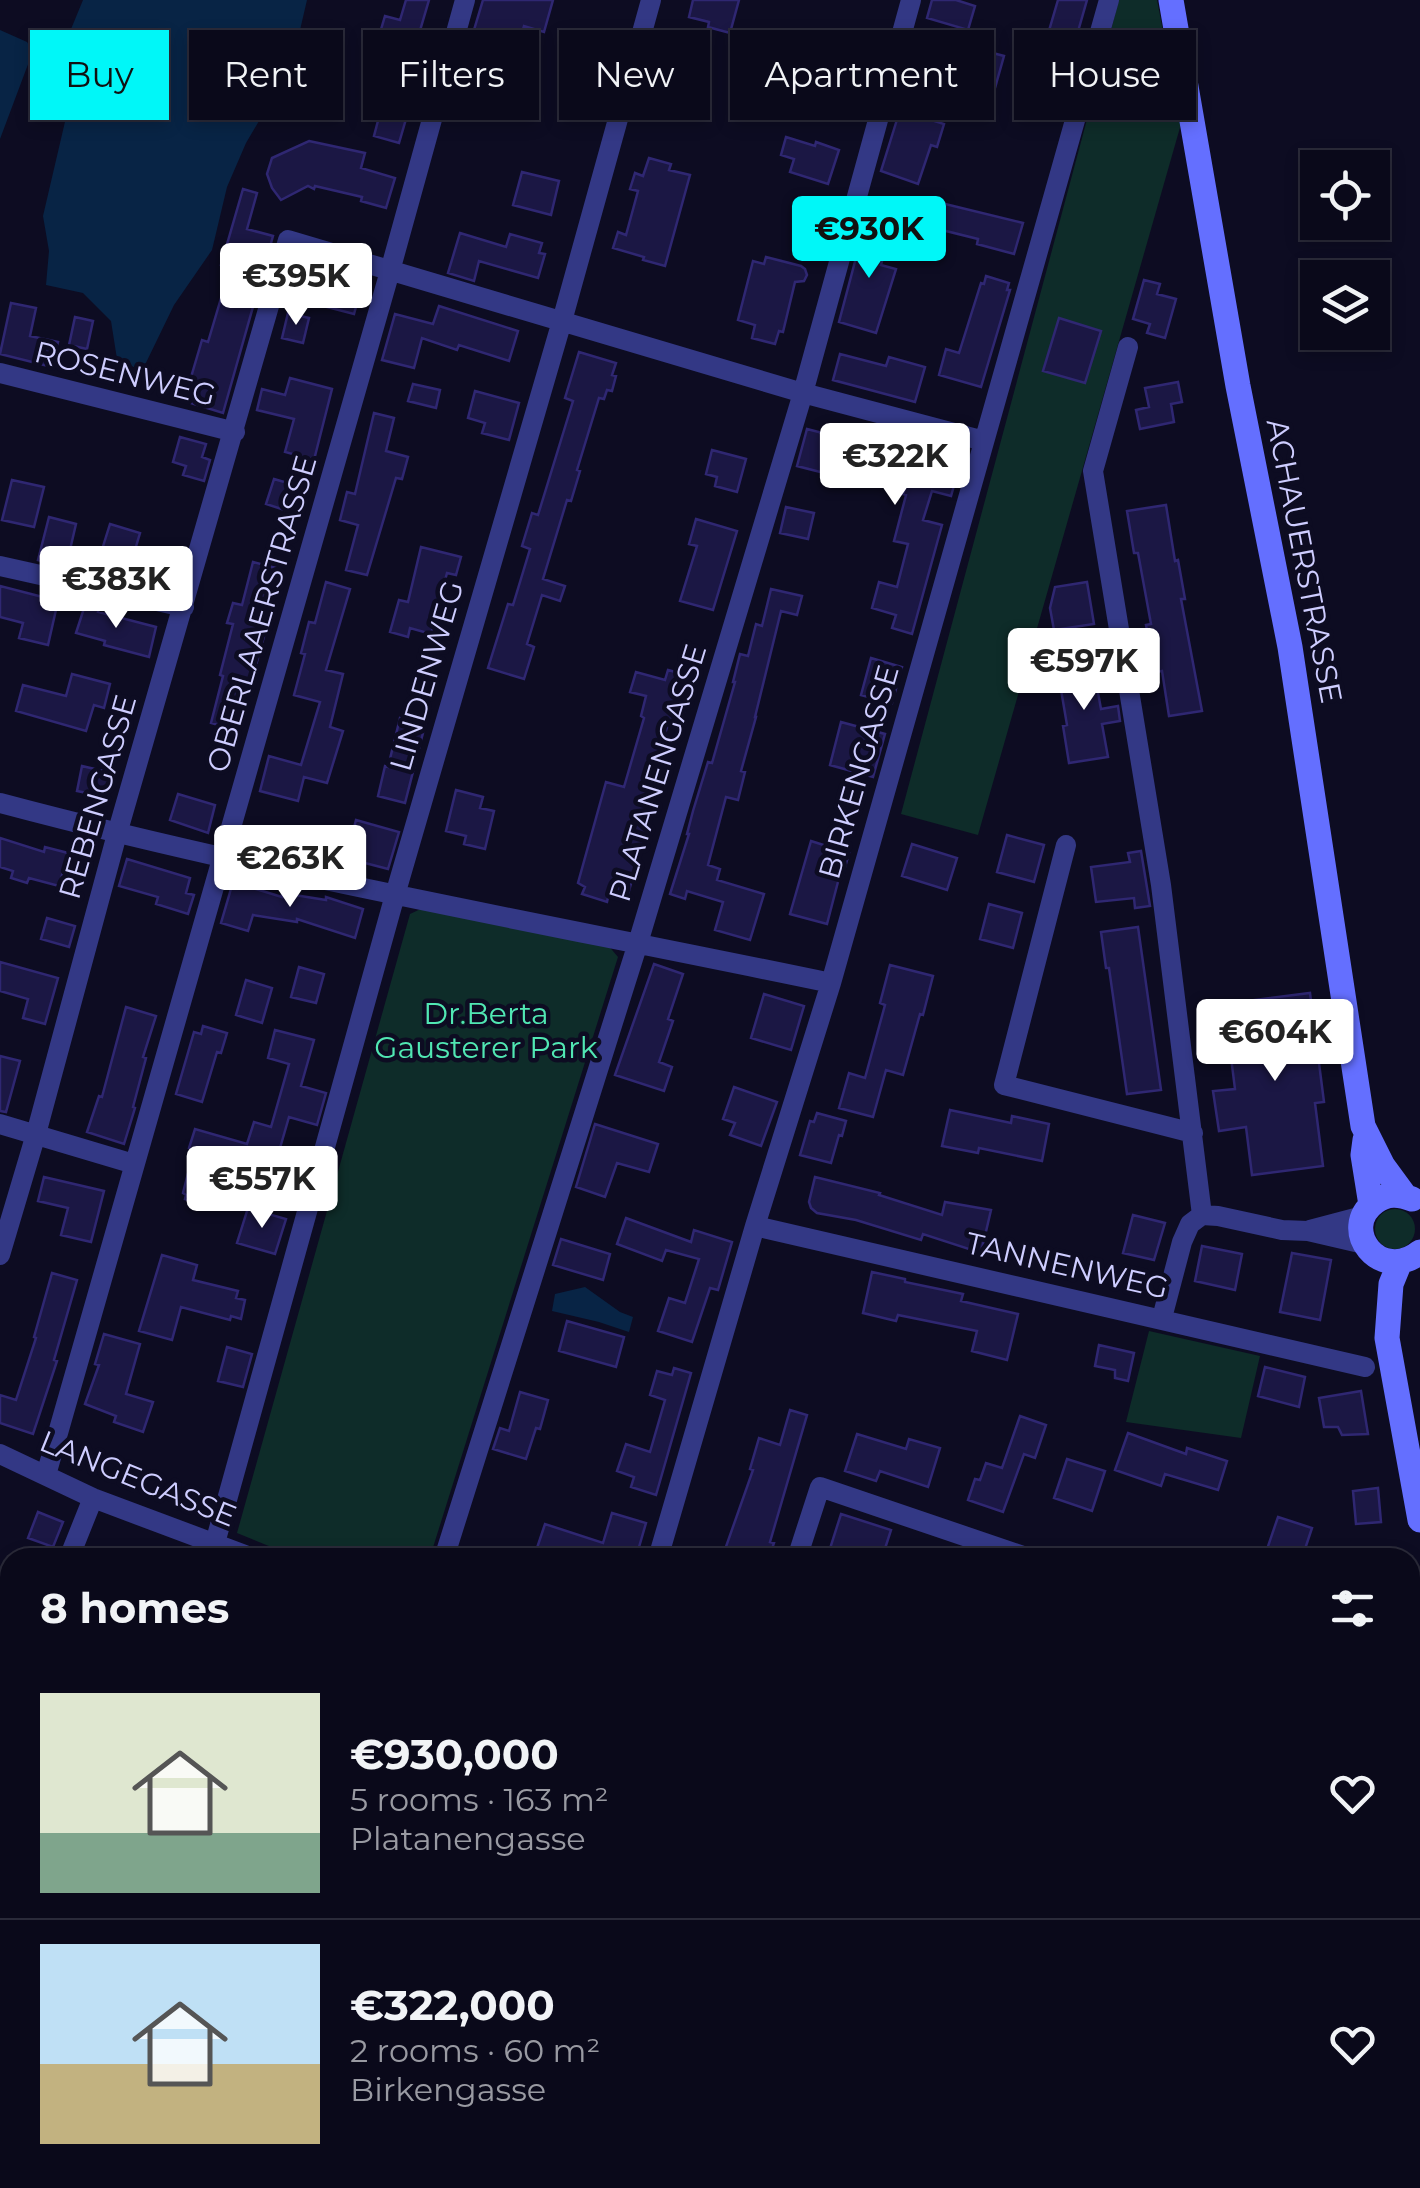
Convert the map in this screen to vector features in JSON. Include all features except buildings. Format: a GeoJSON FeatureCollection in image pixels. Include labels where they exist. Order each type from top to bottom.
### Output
{"type":"FeatureCollection","features":[{"type":"Feature","properties":{"kind":"street","name":"OBERLAAERSTRASSE"},"geometry":{"type":"LineString","coordinates":[[46,1474],[465,0]]}},
{"type":"Feature","properties":{"kind":"street","name":"LINDENWEG"},"geometry":{"type":"LineString","coordinates":[[214,1542],[394,895],[562,321],[651,0]]}},
{"type":"Feature","properties":{"kind":"street","name":"PLATANENGASSE"},"geometry":{"type":"LineString","coordinates":[[447,1548],[638,943],[802,393],[911,0]]}},
{"type":"Feature","properties":{"kind":"street","name":"BIRKENGASSE"},"geometry":{"type":"LineString","coordinates":[[661,1548],[831,983],[1109,0]]}},
{"type":"Feature","properties":{"kind":"street","name":"ACHAUERSTRASSE"},"geometry":{"type":"LineString","coordinates":[[1171,0],[1238,386],[1290,646],[1366,1135],[1367,1211],[1361,1232],[1368,1248]]}},
{"type":"Feature","properties":{"kind":"street","name":"REBENGASSE"},"geometry":{"type":"LineString","coordinates":[[0,1255],[116,834],[288,240],[390,271]]}},
{"type":"Feature","properties":{"kind":"street"},"geometry":{"type":"LineString","coordinates":[[390,271],[802,393],[984,441]]}},
{"type":"Feature","properties":{"kind":"street"},"geometry":{"type":"LineString","coordinates":[[1128,347],[1093,471],[1161,885],[1202,1215]]}},
{"type":"Feature","properties":{"kind":"street","name":"ROSENWEG"},"geometry":{"type":"LineString","coordinates":[[0,373],[235,432]]}},
{"type":"Feature","properties":{"kind":"street"},"geometry":{"type":"LineString","coordinates":[[0,566],[184,607]]}},
{"type":"Feature","properties":{"kind":"street"},"geometry":{"type":"LineString","coordinates":[[0,803],[116,834],[394,895],[831,983]]}},
{"type":"Feature","properties":{"kind":"street"},"geometry":{"type":"LineString","coordinates":[[1066,845],[1004,1085],[1193,1132]]}},
{"type":"Feature","properties":{"kind":"street"},"geometry":{"type":"LineString","coordinates":[[0,1124],[134,1164]]}},
{"type":"Feature","properties":{"kind":"street","name":"ACHAUERSTRASSE"},"geometry":{"type":"LineString","coordinates":[[1366,1135],[1394,1184],[1413,1201]]}},
{"type":"Feature","properties":{"kind":"street"},"geometry":{"type":"LineString","coordinates":[[1308,1231],[1367,1211],[1386,1196],[1413,1201]]}},
{"type":"Feature","properties":{"kind":"street"},"geometry":{"type":"LineString","coordinates":[[1162,1318],[1182,1242],[1190,1224],[1202,1215],[1308,1231],[1368,1248],[1383,1260],[1414,1256]]}},
{"type":"Feature","properties":{"kind":"street","name":"TANNENWEG"},"geometry":{"type":"LineString","coordinates":[[755,1226],[1365,1367]]}},
{"type":"Feature","properties":{"kind":"street"},"geometry":{"type":"LineString","coordinates":[[1368,1248],[1376,1318],[1387,1338]]}},
{"type":"Feature","properties":{"kind":"street"},"geometry":{"type":"LineString","coordinates":[[1414,1256],[1391,1284],[1387,1338],[1420,1520]]}},
{"type":"Feature","properties":{"kind":"street","name":"LANGEGASSE"},"geometry":{"type":"LineString","coordinates":[[0,1454],[93,1498],[229,1548]]}},
{"type":"Feature","properties":{"kind":"street"},"geometry":{"type":"LineString","coordinates":[[800,1548],[820,1487],[1000,1548]]}},
{"type":"Feature","properties":{"kind":"street"},"geometry":{"type":"LineString","coordinates":[[73,1548],[93,1498]]}},
{"type":"Feature","properties":{"kind":"green space"},"geometry":{"type":"Polygon","coordinates":[[[1119,0],[1157,0],[1163,30],[1111,30],[1119,0]]]}},
{"type":"Feature","properties":{"kind":"green space"},"geometry":{"type":"Polygon","coordinates":[[[1087,120],[1180,120],[978,835],[901,814],[1087,120]]]}},
{"type":"Feature","properties":{"kind":"green space","name":"Dr.Berta Gausterer Park"},"geometry":{"type":"Polygon","coordinates":[[[427,906],[607,944],[618,957],[433,1548],[274,1548],[237,1533],[410,914],[427,906]]]}},
{"type":"Feature","properties":{"kind":"green space"},"geometry":{"type":"Polygon","coordinates":[[[1395,1209],[1409,1215],[1415,1229],[1409,1243],[1395,1249],[1381,1243],[1375,1229],[1381,1215],[1395,1209]]]}},
{"type":"Feature","properties":{"kind":"green space"},"geometry":{"type":"Polygon","coordinates":[[[1149,1331],[1260,1356],[1241,1438],[1126,1422],[1149,1331]]]}},
{"type":"Feature","properties":{"kind":"water"},"geometry":{"type":"Polygon","coordinates":[[[83,0],[307,0],[300,30],[189,30],[189,120],[260,120],[227,187],[212,250],[174,305],[142,371],[117,359],[111,321],[83,293],[46,285],[49,251],[43,216],[65,120],[169,120],[169,30],[71,30],[83,0]]]}},
{"type":"Feature","properties":{"kind":"water"},"geometry":{"type":"Polygon","coordinates":[[[0,30],[27,42],[30,59],[0,139],[0,30]]]}},
{"type":"Feature","properties":{"kind":"water"},"geometry":{"type":"Polygon","coordinates":[[[585,1287],[633,1317],[629,1332],[552,1311],[555,1294],[585,1287]]]}}]}
